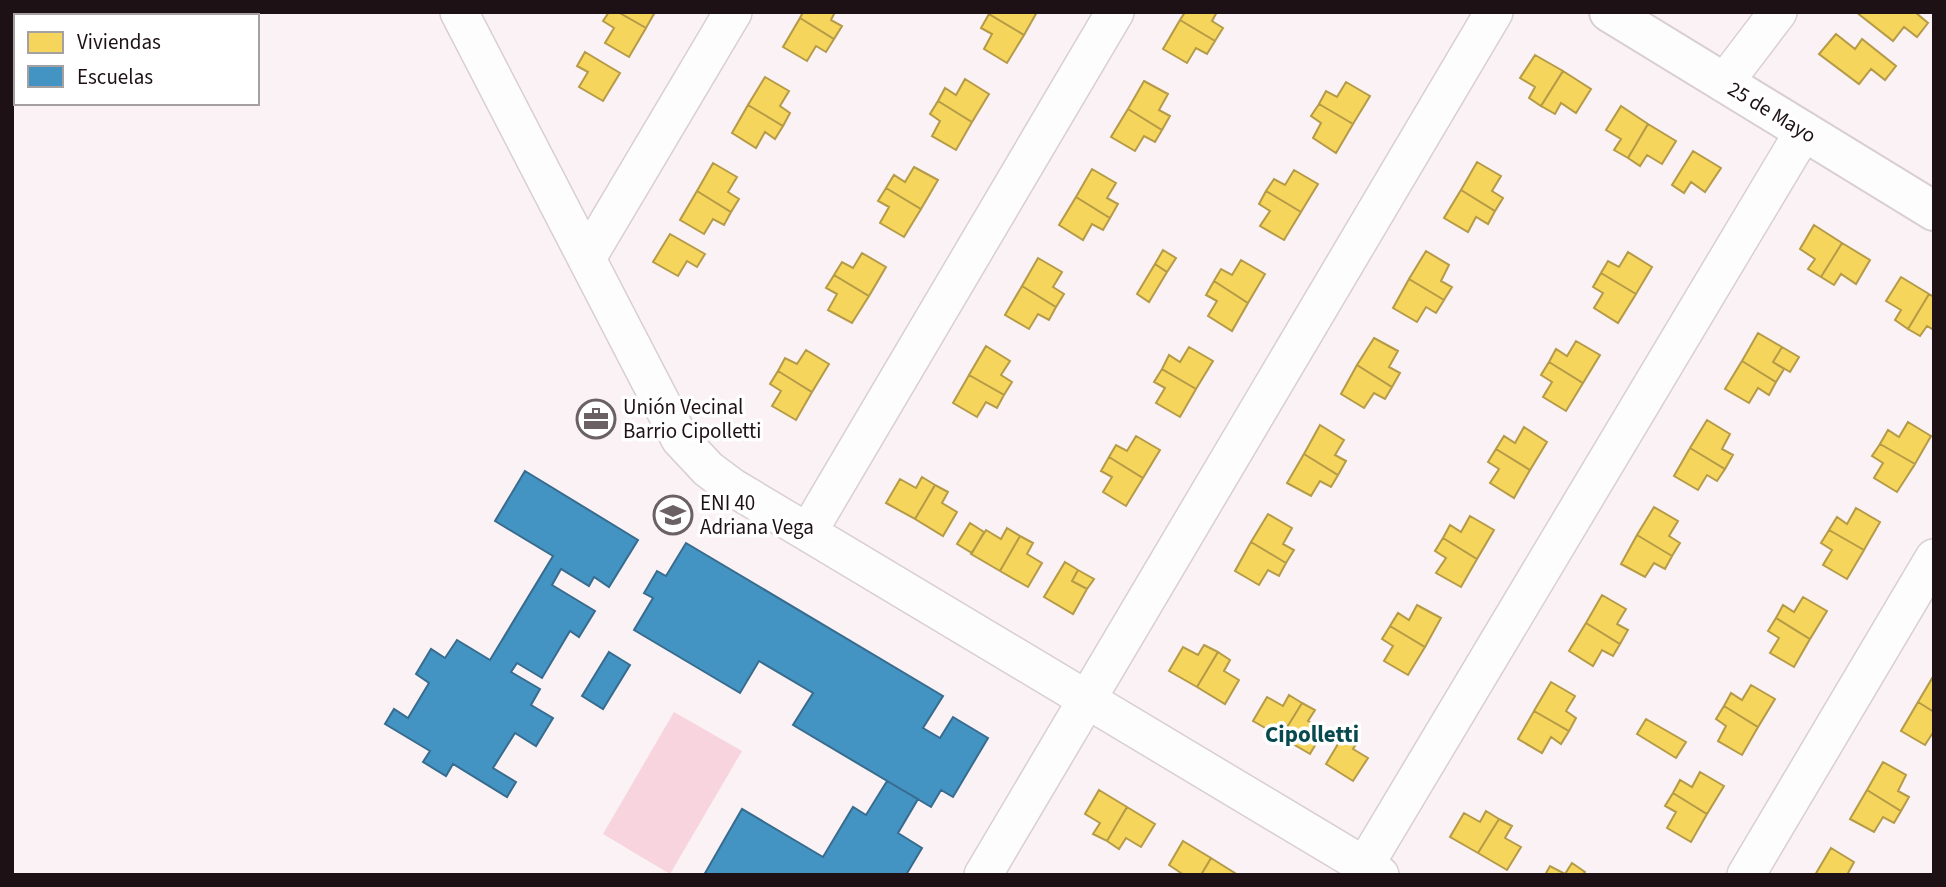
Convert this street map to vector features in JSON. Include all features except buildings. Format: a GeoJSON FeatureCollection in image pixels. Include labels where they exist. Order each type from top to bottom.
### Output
{"type":"FeatureCollection","features":[{"type":"Feature","properties":{"kind":"street"},"geometry":{"type":"LineString","coordinates":[[459,12],[683,443],[718,477],[1368,872],[1804,131]]}},
{"type":"Feature","properties":{"kind":"street"},"geometry":{"type":"LineString","coordinates":[[587,258],[733,12]]}},
{"type":"Feature","properties":{"kind":"street"},"geometry":{"type":"LineString","coordinates":[[808,532],[1115,12]]}},
{"type":"Feature","properties":{"kind":"street"},"geometry":{"type":"LineString","coordinates":[[983,875],[1494,12]]}},
{"type":"Feature","properties":{"kind":"street","name":"25 de Mayo"},"geometry":{"type":"LineString","coordinates":[[1609,12],[1934,211]]}},
{"type":"Feature","properties":{"kind":"street"},"geometry":{"type":"LineString","coordinates":[[1724,83],[1778,12]]}},
{"type":"Feature","properties":{"kind":"street"},"geometry":{"type":"LineString","coordinates":[[1746,875],[1934,558]]}},
{"type":"Feature","properties":{"kind":"shaded area"},"geometry":{"type":"Polygon","coordinates":[[[674,712],[742,751],[670,874],[603,834],[674,712]]]}},
{"type":"Feature","properties":{"kind":"place","name":"Unión Vecinal Barrio Cipolletti"},"geometry":{"type":"Point","coordinates":[596,419]}},
{"type":"Feature","properties":{"kind":"place","name":"ENI 40 Adriana Vega"},"geometry":{"type":"Point","coordinates":[673,515]}},
{"type":"Feature","properties":{"kind":"district","name":"Cipolletti"},"geometry":{"type":"Point","coordinates":[1312,734]}}]}
